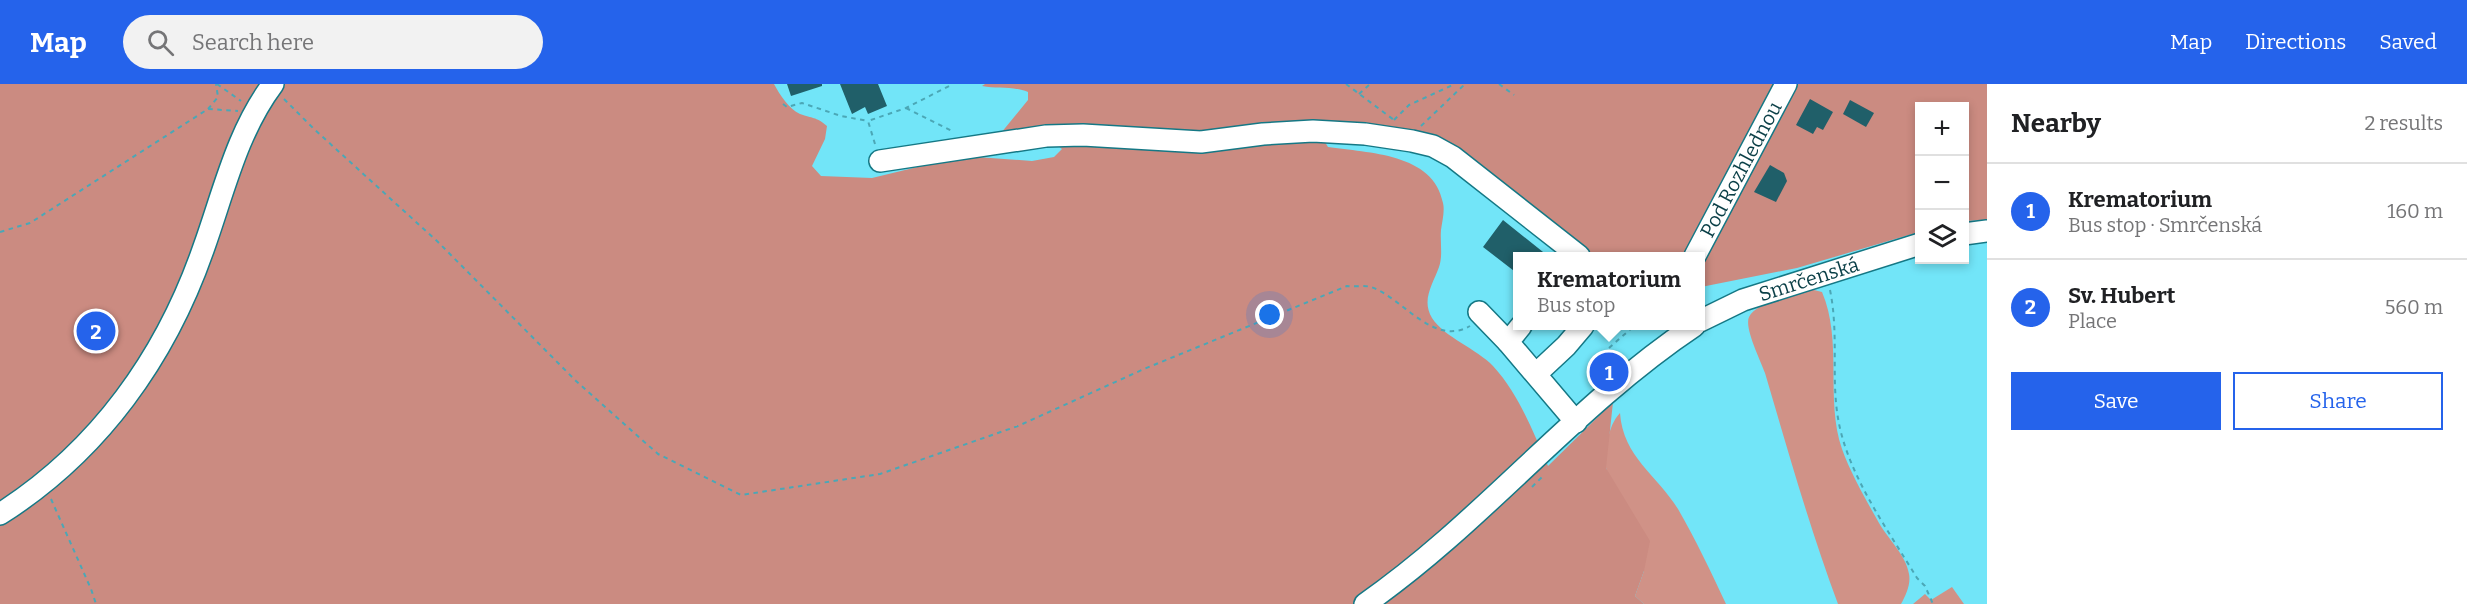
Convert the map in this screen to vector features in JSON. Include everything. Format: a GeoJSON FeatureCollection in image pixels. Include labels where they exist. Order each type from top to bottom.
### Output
{"type":"FeatureCollection","features":[{"type":"Feature","properties":{"kind":"street","name":"Pod Rozhlednou"},"geometry":{"type":"LineString","coordinates":[[1697,252],[1786,84]]}},
{"type":"Feature","properties":{"kind":"street"},"geometry":{"type":"LineString","coordinates":[[0,514],[44,483],[71,460],[140,381],[179,308],[204,250],[240,142],[272,85]]}},
{"type":"Feature","properties":{"kind":"street"},"geometry":{"type":"LineString","coordinates":[[880,161],[1046,136],[1083,135],[1201,142],[1263,134],[1313,131],[1365,134],[1425,144],[1453,157],[1572,252]]}},
{"type":"Feature","properties":{"kind":"street"},"geometry":{"type":"LineString","coordinates":[[1969,233],[1987,231]]}},
{"type":"Feature","properties":{"kind":"street","name":"Smrčenská"},"geometry":{"type":"LineString","coordinates":[[1705,317],[1743,300],[1915,246]]}},
{"type":"Feature","properties":{"kind":"street"},"geometry":{"type":"LineString","coordinates":[[1482,315],[1514,334],[1536,374],[1576,422]]}},
{"type":"Feature","properties":{"kind":"street"},"geometry":{"type":"LineString","coordinates":[[1536,374],[1580,330]]}},
{"type":"Feature","properties":{"kind":"street","name":"Smrčenská"},"geometry":{"type":"LineString","coordinates":[[1365,604],[1409,570],[1514,479],[1654,352],[1685,330]]}},
{"type":"Feature","properties":{"kind":"path"},"geometry":{"type":"LineString","coordinates":[[0,232],[30,223],[208,109],[218,97],[217,84]]}},
{"type":"Feature","properties":{"kind":"path"},"geometry":{"type":"LineString","coordinates":[[217,84],[255,112]]}},
{"type":"Feature","properties":{"kind":"path"},"geometry":{"type":"LineString","coordinates":[[783,104],[787,107],[802,103],[841,116],[868,121],[906,108],[953,84]]}},
{"type":"Feature","properties":{"kind":"path"},"geometry":{"type":"LineString","coordinates":[[1346,84],[1401,126]]}},
{"type":"Feature","properties":{"kind":"path"},"geometry":{"type":"LineString","coordinates":[[1359,94],[1370,84]]}},
{"type":"Feature","properties":{"kind":"path"},"geometry":{"type":"LineString","coordinates":[[1394,120],[1408,105],[1455,84]]}},
{"type":"Feature","properties":{"kind":"path"},"geometry":{"type":"LineString","coordinates":[[1425,144],[1415,136],[1424,121],[1465,84]]}},
{"type":"Feature","properties":{"kind":"path"},"geometry":{"type":"LineString","coordinates":[[1498,84],[1514,95]]}},
{"type":"Feature","properties":{"kind":"path"},"geometry":{"type":"LineString","coordinates":[[272,85],[314,129],[438,242],[576,381],[658,454],[741,495],[880,474],[1018,426],[1144,369],[1347,286],[1370,287],[1405,307],[1436,330],[1462,330],[1482,315]]}},
{"type":"Feature","properties":{"kind":"path"},"geometry":{"type":"LineString","coordinates":[[906,108],[982,146]]}},
{"type":"Feature","properties":{"kind":"path"},"geometry":{"type":"LineString","coordinates":[[208,109],[255,112]]}},
{"type":"Feature","properties":{"kind":"path"},"geometry":{"type":"LineString","coordinates":[[868,121],[880,161]]}},
{"type":"Feature","properties":{"kind":"path"},"geometry":{"type":"LineString","coordinates":[[1827,273],[1835,333],[1838,418],[1844,440],[1867,495],[1917,578],[1931,596],[1933,604]]}},
{"type":"Feature","properties":{"kind":"path"},"geometry":{"type":"LineString","coordinates":[[1609,348],[1629,330]]}},
{"type":"Feature","properties":{"kind":"path"},"geometry":{"type":"LineString","coordinates":[[44,483],[96,604]]}},
{"type":"Feature","properties":{"kind":"shaded area"},"geometry":{"type":"Polygon","coordinates":[[[0,84],[774,84],[792,109],[817,119],[827,126],[825,139],[812,166],[821,176],[872,178],[963,156],[1032,161],[1054,157],[1062,149],[1054,143],[1001,133],[1028,100],[1028,92],[982,86],[985,84],[1987,84],[1987,220],[1969,221],[1969,102],[1915,102],[1915,233],[1797,268],[1705,286],[1705,252],[1566,252],[1420,136],[1370,124],[1343,125],[1323,139],[1328,147],[1397,158],[1427,174],[1437,186],[1444,213],[1441,230],[1441,258],[1429,292],[1429,311],[1437,325],[1486,360],[1502,377],[1525,414],[1548,466],[1613,402],[1606,468],[1650,541],[1644,571],[1635,596],[1644,604],[0,604],[0,84]]]}},
{"type":"Feature","properties":{"kind":"shaded area"},"geometry":{"type":"Polygon","coordinates":[[[1810,289],[1822,292],[1832,330],[1835,410],[1842,449],[1869,505],[1907,567],[1909,586],[1901,604],[1838,604],[1809,519],[1765,373],[1751,336],[1749,317],[1759,307],[1776,299],[1810,289]]]}},
{"type":"Feature","properties":{"kind":"shaded area"},"geometry":{"type":"Polygon","coordinates":[[[1620,413],[1627,442],[1642,465],[1678,509],[1726,604],[1644,604],[1635,596],[1644,571],[1606,468],[1610,432],[1620,413]]]}},
{"type":"Feature","properties":{"kind":"shaded area"},"geometry":{"type":"Polygon","coordinates":[[[1952,587],[1964,604],[1913,604],[1925,594],[1931,600],[1952,587]]]}},
{"type":"Feature","properties":{"kind":"building"},"geometry":{"type":"Polygon","coordinates":[[[787,84],[822,84],[822,86],[791,96],[787,84]]]}},
{"type":"Feature","properties":{"kind":"building"},"geometry":{"type":"Polygon","coordinates":[[[840,84],[878,84],[887,106],[868,114],[865,107],[852,114],[840,84]]]}},
{"type":"Feature","properties":{"kind":"building"},"geometry":{"type":"Polygon","coordinates":[[[1810,99],[1833,112],[1823,130],[1817,127],[1813,134],[1796,125],[1810,99]]]}},
{"type":"Feature","properties":{"kind":"building"},"geometry":{"type":"Polygon","coordinates":[[[1850,100],[1874,113],[1866,127],[1843,114],[1850,100]]]}},
{"type":"Feature","properties":{"kind":"building"},"geometry":{"type":"Polygon","coordinates":[[[1770,165],[1784,173],[1787,181],[1776,202],[1754,192],[1770,165]]]}},
{"type":"Feature","properties":{"kind":"building"},"geometry":{"type":"Polygon","coordinates":[[[1503,220],[1543,252],[1513,252],[1513,270],[1483,247],[1503,220]]]}},
{"type":"Feature","properties":{"kind":"place","name":"Sv. Hubert"},"geometry":{"type":"Point","coordinates":[96,331]}},
{"type":"Feature","properties":{"kind":"place","name":"Krematorium"},"geometry":{"type":"Point","coordinates":[1609,372]}}]}
